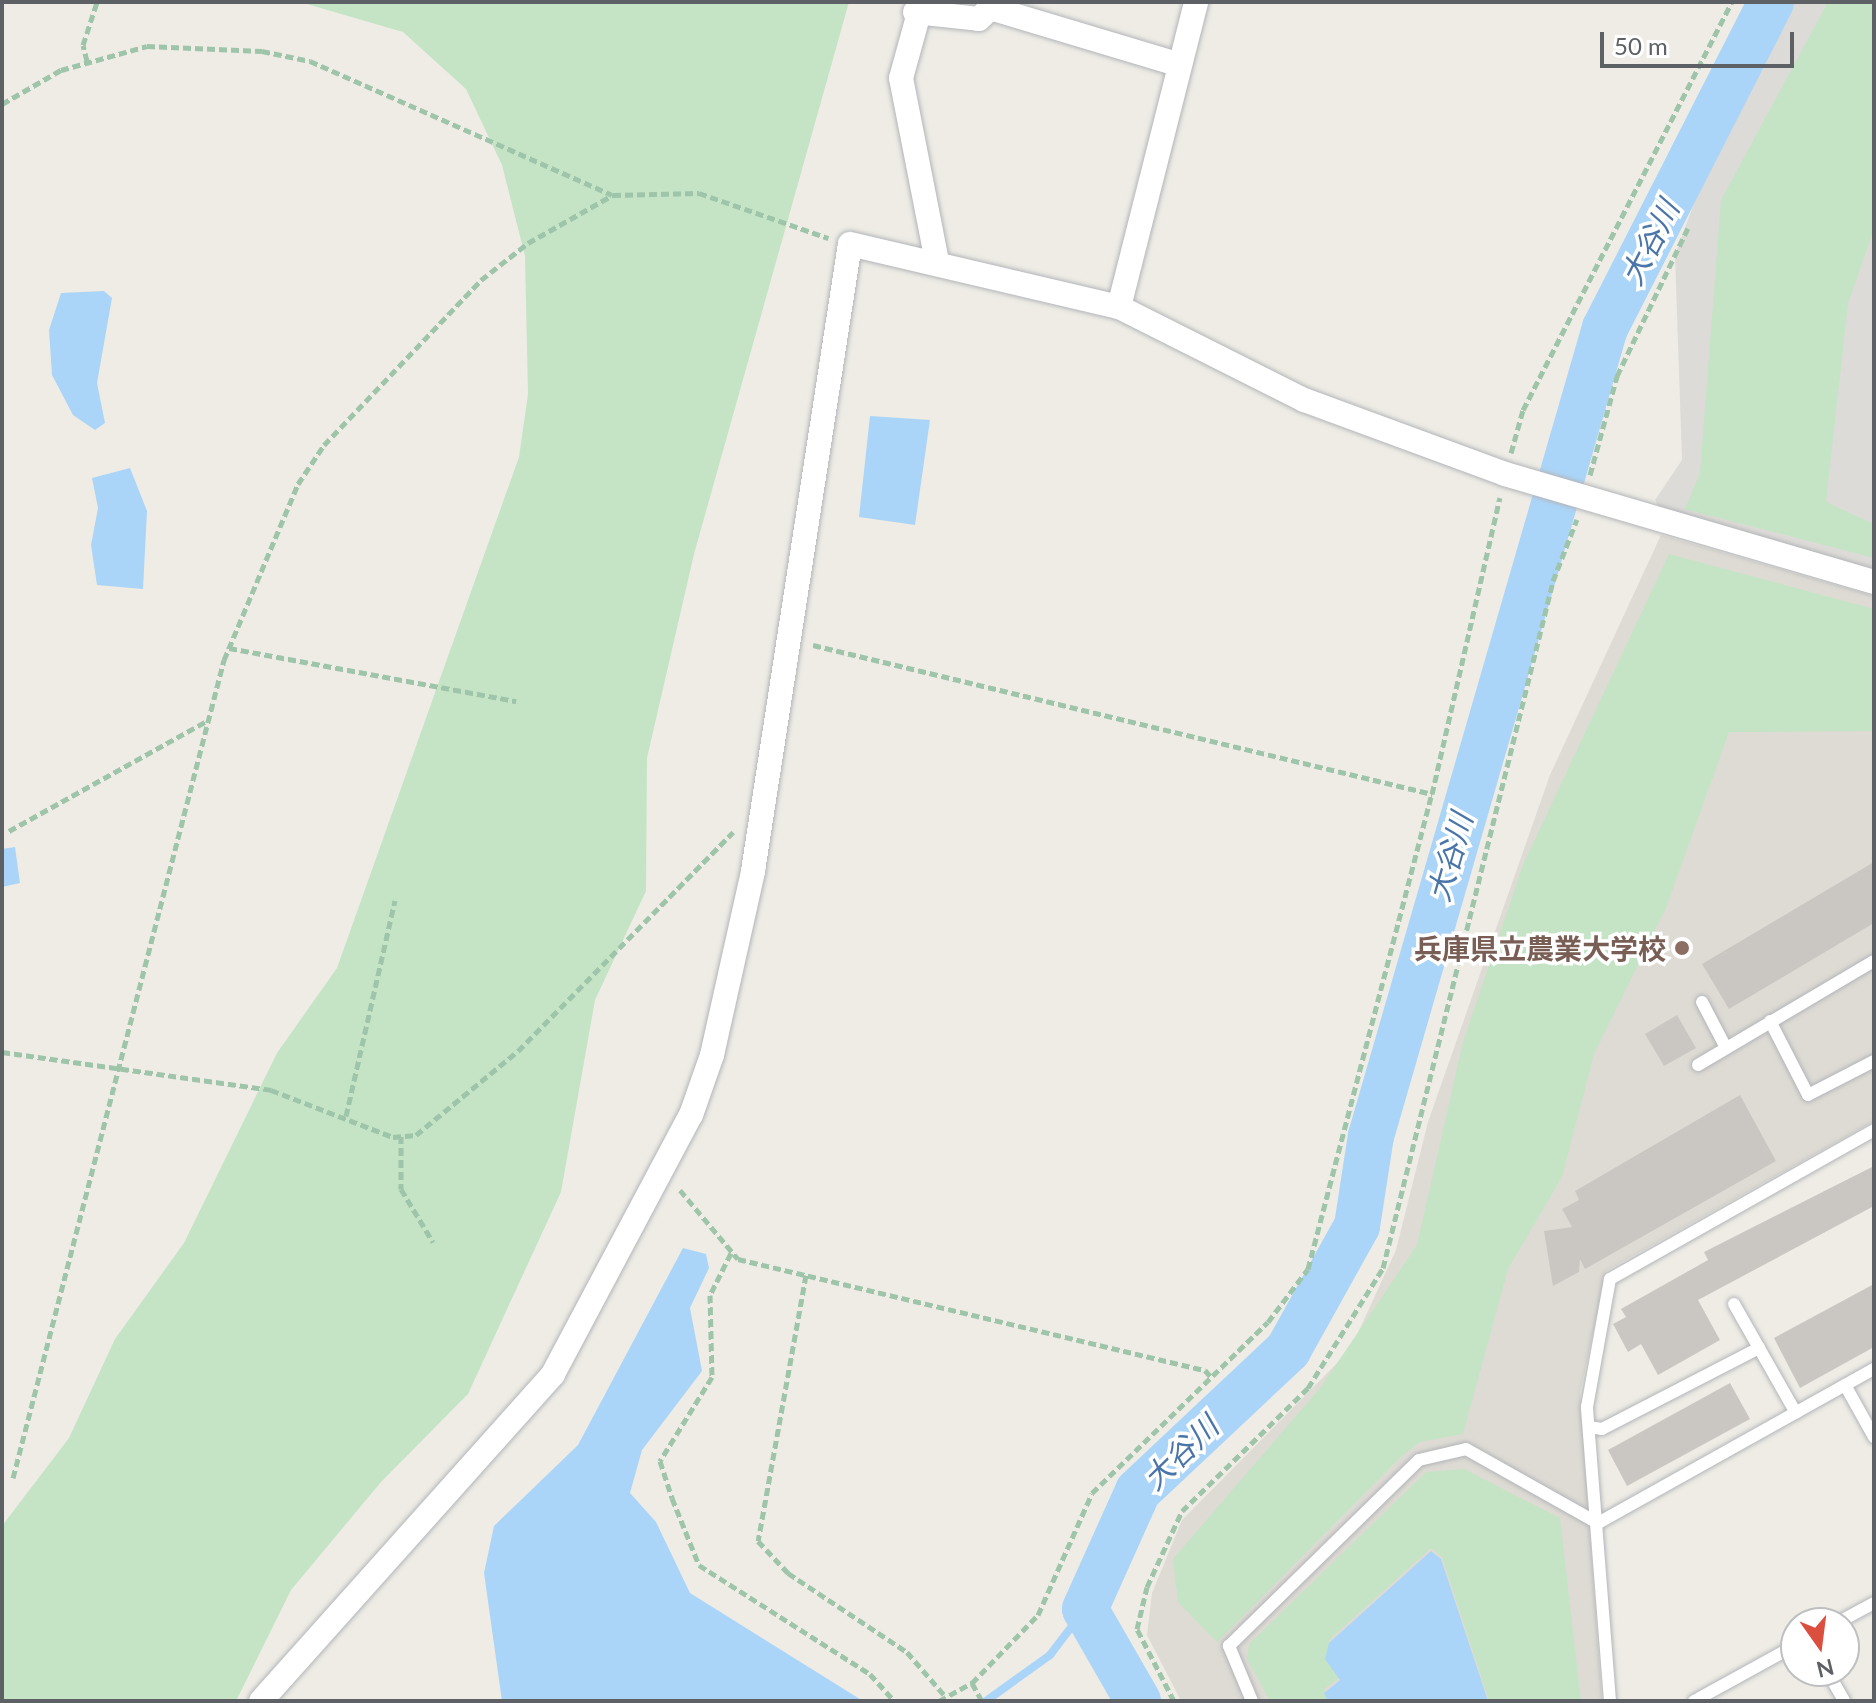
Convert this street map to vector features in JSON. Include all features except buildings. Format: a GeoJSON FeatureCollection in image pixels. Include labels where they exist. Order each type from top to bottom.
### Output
{"type":"FeatureCollection","features":[{"type":"Feature","properties":{"kind":"street"},"geometry":{"type":"LineString","coordinates":[[1119,307],[1196,2]]}},
{"type":"Feature","properties":{"kind":"street"},"geometry":{"type":"LineString","coordinates":[[937,261],[901,78],[919,7],[979,19],[990,8],[1180,65]]}},
{"type":"Feature","properties":{"kind":"street"},"geometry":{"type":"LineString","coordinates":[[261,1701],[553,1374],[691,1115],[712,1055],[761,811],[784,638],[850,244],[937,261],[1119,307],[1304,400],[1510,476],[1874,582]]}},
{"type":"Feature","properties":{"kind":"lane"},"geometry":{"type":"LineString","coordinates":[[1698,1065],[1874,961]]}},
{"type":"Feature","properties":{"kind":"lane"},"geometry":{"type":"LineString","coordinates":[[1702,1002],[1726,1048]]}},
{"type":"Feature","properties":{"kind":"lane"},"geometry":{"type":"LineString","coordinates":[[1770,1021],[1808,1095],[1874,1061]]}},
{"type":"Feature","properties":{"kind":"lane"},"geometry":{"type":"LineString","coordinates":[[1610,1701],[1589,1427],[1610,1279],[1874,1130]]}},
{"type":"Feature","properties":{"kind":"lane"},"geometry":{"type":"LineString","coordinates":[[1734,1304],[1796,1413]]}},
{"type":"Feature","properties":{"kind":"lane"},"geometry":{"type":"LineString","coordinates":[[1589,1427],[1602,1429],[1759,1348]]}},
{"type":"Feature","properties":{"kind":"lane"},"geometry":{"type":"LineString","coordinates":[[1598,1523],[1874,1369]]}},
{"type":"Feature","properties":{"kind":"lane"},"geometry":{"type":"LineString","coordinates":[[1845,1385],[1874,1437]]}},
{"type":"Feature","properties":{"kind":"lane"},"geometry":{"type":"LineString","coordinates":[[1252,1701],[1229,1646],[1419,1460],[1466,1449],[1598,1523]]}},
{"type":"Feature","properties":{"kind":"lane"},"geometry":{"type":"LineString","coordinates":[[1694,1701],[1780,1654]]}},
{"type":"Feature","properties":{"kind":"path"},"geometry":{"type":"LineString","coordinates":[[87,61],[83,45],[97,2]]}},
{"type":"Feature","properties":{"kind":"path"},"geometry":{"type":"LineString","coordinates":[[939,1701],[973,1686],[1038,1615],[1092,1493],[1212,1378],[1308,1269],[1432,794],[1510,476],[1523,410],[1732,2]]}},
{"type":"Feature","properties":{"kind":"path"},"geometry":{"type":"LineString","coordinates":[[2,104],[37,80],[87,61],[185,44],[310,61],[613,195],[699,193],[850,244]]}},
{"type":"Feature","properties":{"kind":"path"},"geometry":{"type":"LineString","coordinates":[[13,1478],[121,1070],[208,721],[229,648],[262,558],[324,445],[481,280],[528,243],[613,195]]}},
{"type":"Feature","properties":{"kind":"path"},"geometry":{"type":"LineString","coordinates":[[1174,1701],[1137,1629],[1147,1587],[1182,1511],[1308,1388],[1383,1268],[1553,581],[1617,376],[1688,228]]}},
{"type":"Feature","properties":{"kind":"path"},"geometry":{"type":"LineString","coordinates":[[784,638],[1432,794]]}},
{"type":"Feature","properties":{"kind":"path"},"geometry":{"type":"LineString","coordinates":[[229,648],[516,701]]}},
{"type":"Feature","properties":{"kind":"path"},"geometry":{"type":"LineString","coordinates":[[9,831],[208,721]]}},
{"type":"Feature","properties":{"kind":"path"},"geometry":{"type":"LineString","coordinates":[[2,1052],[271,1090],[401,1136],[416,1135],[518,1051],[653,922],[746,816],[761,811]]}},
{"type":"Feature","properties":{"kind":"path"},"geometry":{"type":"LineString","coordinates":[[346,1116],[395,900]]}},
{"type":"Feature","properties":{"kind":"path"},"geometry":{"type":"LineString","coordinates":[[401,1136],[401,1189],[433,1242]]}},
{"type":"Feature","properties":{"kind":"path"},"geometry":{"type":"LineString","coordinates":[[682,1178],[679,1192],[731,1253],[806,1275],[1205,1370],[1212,1378]]}},
{"type":"Feature","properties":{"kind":"path"},"geometry":{"type":"LineString","coordinates":[[731,1253],[710,1295],[712,1377],[660,1461],[672,1498],[707,1572],[870,1674],[894,1701]]}},
{"type":"Feature","properties":{"kind":"path"},"geometry":{"type":"LineString","coordinates":[[806,1275],[758,1541],[788,1573],[907,1652],[946,1697]]}},
{"type":"Feature","properties":{"kind":"path"},"geometry":{"type":"LineString","coordinates":[[973,1686],[982,1701]]}},
{"type":"Feature","properties":{"kind":"shaded area"},"geometry":{"type":"Polygon","coordinates":[[[1793,2],[1874,2],[1874,581],[1666,521],[1655,500],[1682,460],[1675,255],[1713,152],[1793,2]]]}},
{"type":"Feature","properties":{"kind":"shaded area","name":"兵庫県立農業大学校"},"geometry":{"type":"Polygon","coordinates":[[[1661,535],[1874,596],[1874,1121],[1606,1271],[1580,1393],[1602,1701],[1181,1701],[1147,1635],[1152,1593],[1182,1520],[1350,1350],[1396,1250],[1428,1122],[1550,775],[1661,535]]]}},
{"type":"Feature","properties":{"kind":"green space"},"geometry":{"type":"Polygon","coordinates":[[[300,2],[849,2],[694,554],[647,758],[646,891],[595,1000],[561,1192],[468,1394],[381,1482],[291,1590],[236,1701],[2,1701],[2,1526],[69,1438],[115,1339],[184,1243],[277,1053],[337,968],[519,457],[528,394],[525,256],[502,165],[466,89],[403,32],[300,2]]]}},
{"type":"Feature","properties":{"kind":"green space"},"geometry":{"type":"Polygon","coordinates":[[[1828,2],[1874,2],[1874,229],[1848,304],[1826,502],[1874,524],[1874,558],[1685,509],[1700,473],[1721,200],[1828,2]]]}},
{"type":"Feature","properties":{"kind":"green space"},"geometry":{"type":"Polygon","coordinates":[[[1669,554],[1874,609],[1874,731],[1729,732],[1666,908],[1594,1054],[1562,1177],[1508,1269],[1463,1434],[1420,1442],[1402,1456],[1217,1642],[1178,1602],[1173,1559],[1321,1387],[1417,1245],[1463,1042],[1523,865],[1669,554]]]}},
{"type":"Feature","properties":{"kind":"green space"},"geometry":{"type":"Polygon","coordinates":[[[1464,1469],[1560,1518],[1581,1701],[1489,1701],[1442,1557],[1431,1548],[1330,1639],[1326,1656],[1340,1677],[1324,1689],[1330,1701],[1270,1701],[1247,1659],[1249,1644],[1426,1472],[1464,1469]]]}},
{"type":"Feature","properties":{"kind":"water"},"geometry":{"type":"Polygon","coordinates":[[[104,291],[112,298],[97,383],[105,423],[95,430],[73,415],[52,375],[49,330],[61,293],[104,291]]]}},
{"type":"Feature","properties":{"kind":"water"},"geometry":{"type":"Polygon","coordinates":[[[870,416],[930,420],[915,525],[859,517],[870,416]]]}},
{"type":"Feature","properties":{"kind":"water"},"geometry":{"type":"Polygon","coordinates":[[[130,468],[147,511],[143,589],[97,585],[91,545],[98,508],[92,478],[130,468]]]}},
{"type":"Feature","properties":{"kind":"water"},"geometry":{"type":"Polygon","coordinates":[[[15,847],[20,883],[2,887],[2,849],[15,847]]]}},
{"type":"Feature","properties":{"kind":"water"},"geometry":{"type":"Polygon","coordinates":[[[683,1248],[706,1254],[709,1268],[690,1308],[702,1371],[642,1450],[630,1493],[656,1522],[690,1593],[863,1701],[502,1701],[484,1573],[494,1526],[578,1445],[683,1248]]]}},
{"type":"Feature","properties":{"kind":"water"},"geometry":{"type":"Polygon","coordinates":[[[1431,1551],[1441,1559],[1488,1701],[1328,1701],[1324,1693],[1340,1680],[1325,1659],[1329,1643],[1431,1551]]]}},
{"type":"Feature","properties":{"kind":"waterway","name":"大谷川"},"geometry":{"type":"LineString","coordinates":[[1138,1701],[1085,1609],[1138,1491],[1288,1350],[1357,1226],[1371,1136],[1605,328],[1771,2]]}},
{"type":"Feature","properties":{"kind":"waterway"},"geometry":{"type":"LineString","coordinates":[[986,1701],[1050,1655],[1085,1609]]}},
{"type":"Feature","properties":{"kind":"place","name":"兵庫県立農業大学校"},"geometry":{"type":"Point","coordinates":[1682,948]}}]}
